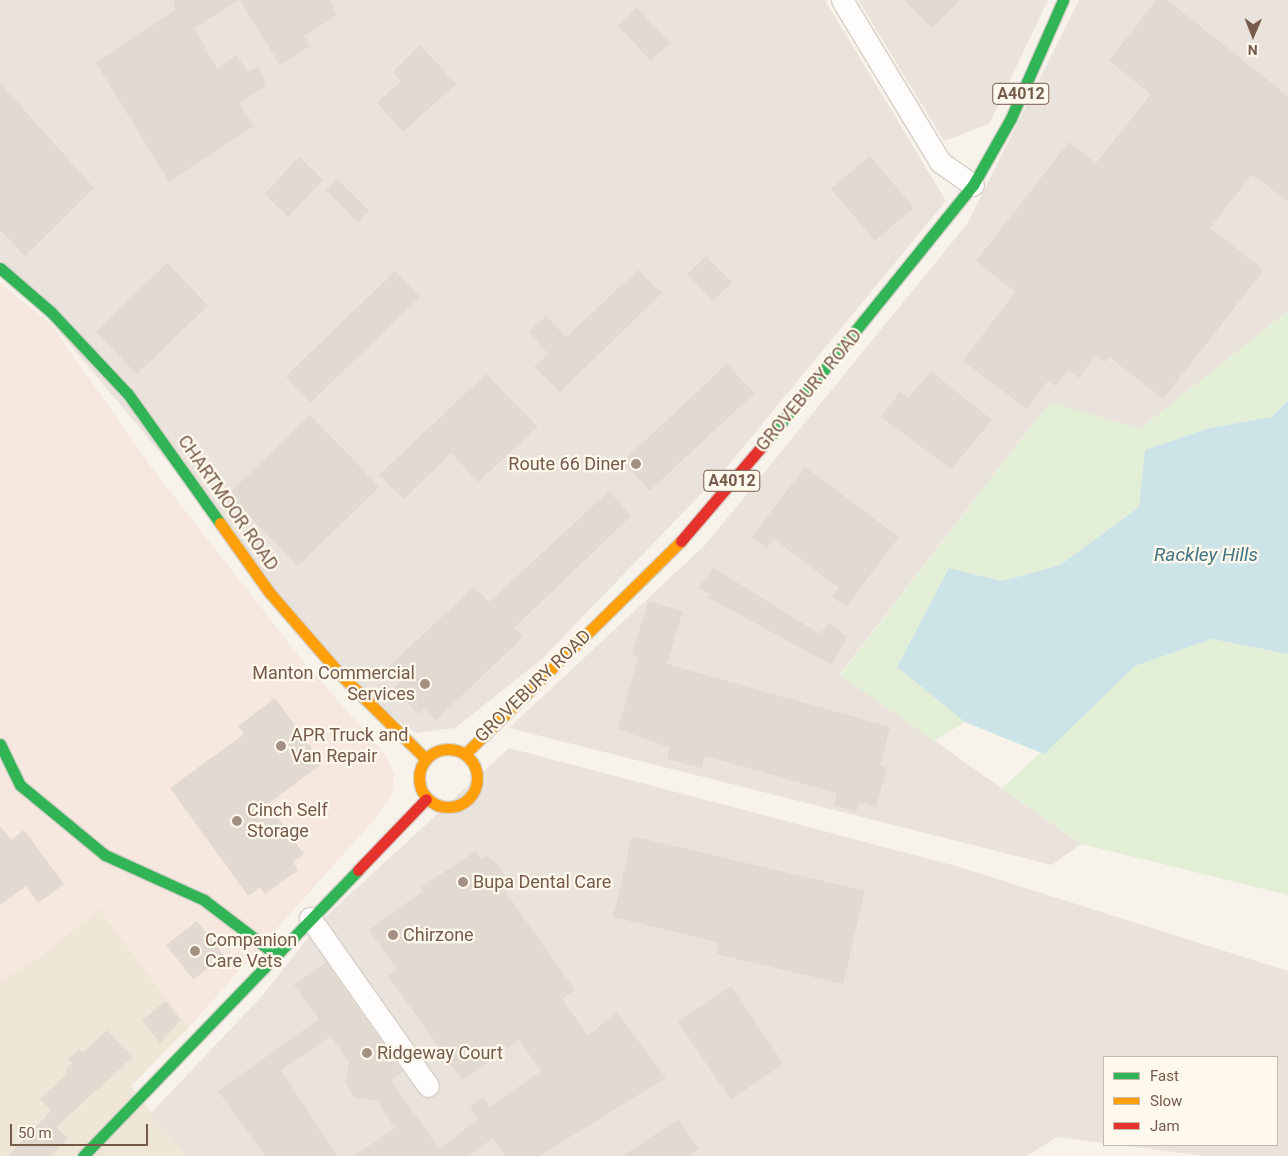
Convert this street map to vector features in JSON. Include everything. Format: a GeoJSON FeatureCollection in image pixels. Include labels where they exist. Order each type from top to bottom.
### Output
{"type":"FeatureCollection","features":[{"type":"Feature","properties":{"kind":"main road","name":"GROVEBURY ROAD"},"geometry":{"type":"LineString","coordinates":[[465,754],[679,544],[867,321],[972,185],[1011,118],[1063,0]]}},
{"type":"Feature","properties":{"kind":"main road","name":"CHARTMOOR ROAD"},"geometry":{"type":"LineString","coordinates":[[0,268],[51,312],[128,394],[269,592],[340,674],[426,759]]}},
{"type":"Feature","properties":{"kind":"main road"},"geometry":{"type":"LineString","coordinates":[[0,744],[20,785],[105,855],[204,900],[275,954]]}},
{"type":"Feature","properties":{"kind":"main road","name":"GROVEBURY ROAD"},"geometry":{"type":"LineString","coordinates":[[426,759],[447,749],[465,754],[478,776],[469,799],[451,808],[426,799]]}},
{"type":"Feature","properties":{"kind":"main road"},"geometry":{"type":"LineString","coordinates":[[84,1156],[275,954],[426,799],[418,776],[426,759]]}},
{"type":"Feature","properties":{"kind":"street"},"geometry":{"type":"LineString","coordinates":[[842,0],[940,162],[972,185]]}},
{"type":"Feature","properties":{"kind":"street"},"geometry":{"type":"LineString","coordinates":[[310,918],[428,1086]]}},
{"type":"Feature","properties":{"kind":"shaded area"},"geometry":{"type":"Polygon","coordinates":[[[0,0],[825,0],[946,201],[726,468],[541,660],[455,728],[416,733],[365,697],[0,261],[0,0]]]}},
{"type":"Feature","properties":{"kind":"shaded area"},"geometry":{"type":"Polygon","coordinates":[[[858,0],[1048,0],[989,124],[944,141],[858,0]]]}},
{"type":"Feature","properties":{"kind":"shaded area"},"geometry":{"type":"Polygon","coordinates":[[[1079,0],[1288,0],[1288,311],[1140,429],[1049,403],[840,674],[1081,844],[1052,865],[509,728],[706,544],[967,224],[1079,0]]]}},
{"type":"Feature","properties":{"kind":"shaded area"},"geometry":{"type":"Polygon","coordinates":[[[0,283],[51,324],[152,468],[302,660],[385,754],[394,774],[392,794],[375,819],[189,1027],[99,908],[39,957],[0,981],[0,283]]]}},
{"type":"Feature","properties":{"kind":"shaded area"},"geometry":{"type":"Polygon","coordinates":[[[509,748],[956,866],[1288,971],[1288,1156],[1206,1156],[1126,1146],[1278,1146],[1278,1056],[1103,1056],[1103,1143],[1057,1137],[1027,1156],[187,1156],[151,1113],[261,997],[323,919],[509,748]]]}},
{"type":"Feature","properties":{"kind":"shaded area"},"geometry":{"type":"Polygon","coordinates":[[[99,908],[189,1027],[131,1086],[187,1156],[0,1156],[0,981],[39,957],[99,908]]]}},
{"type":"Feature","properties":{"kind":"green space"},"geometry":{"type":"Polygon","coordinates":[[[1288,311],[1288,399],[1272,417],[1209,428],[1145,450],[1139,507],[1060,565],[1002,581],[949,568],[897,667],[965,722],[934,741],[840,675],[1050,402],[1140,429],[1288,311]]]}},
{"type":"Feature","properties":{"kind":"green space"},"geometry":{"type":"Polygon","coordinates":[[[1212,639],[1288,654],[1288,895],[1081,844],[1002,788],[1135,666],[1212,639]]]}},
{"type":"Feature","properties":{"kind":"water","name":"Rackley Hills"},"geometry":{"type":"Polygon","coordinates":[[[1288,400],[1288,654],[1212,639],[1135,666],[1044,754],[965,722],[897,667],[949,568],[1002,581],[1060,565],[1139,507],[1145,450],[1209,428],[1272,417],[1288,400]]]}},
{"type":"Feature","properties":{"kind":"building"},"geometry":{"type":"Polygon","coordinates":[[[174,0],[239,0],[194,28],[217,69],[236,55],[248,72],[258,66],[266,86],[239,103],[254,126],[169,182],[96,63],[175,10],[174,0]]]}},
{"type":"Feature","properties":{"kind":"building"},"geometry":{"type":"Polygon","coordinates":[[[240,0],[330,0],[337,15],[304,36],[310,46],[280,65],[240,0]]]}},
{"type":"Feature","properties":{"kind":"building"},"geometry":{"type":"Polygon","coordinates":[[[904,0],[960,0],[932,28],[904,0]]]}},
{"type":"Feature","properties":{"kind":"building"},"geometry":{"type":"Polygon","coordinates":[[[1156,0],[1167,0],[1288,96],[1288,202],[1252,174],[1210,228],[1264,270],[1163,399],[1109,357],[1105,362],[1096,355],[1079,378],[1068,370],[1056,386],[1048,381],[1027,409],[963,361],[1015,292],[976,261],[1069,142],[1096,163],[1151,94],[1109,61],[1156,0]]]}},
{"type":"Feature","properties":{"kind":"building"},"geometry":{"type":"Polygon","coordinates":[[[637,8],[670,43],[651,61],[618,26],[637,8]]]}},
{"type":"Feature","properties":{"kind":"building"},"geometry":{"type":"Polygon","coordinates":[[[420,45],[456,84],[403,132],[377,103],[401,81],[393,72],[420,45]]]}},
{"type":"Feature","properties":{"kind":"building"},"geometry":{"type":"Polygon","coordinates":[[[0,83],[94,188],[25,256],[0,230],[0,83]]]}},
{"type":"Feature","properties":{"kind":"building"},"geometry":{"type":"Polygon","coordinates":[[[870,156],[914,208],[875,241],[831,189],[870,156]]]}},
{"type":"Feature","properties":{"kind":"building"},"geometry":{"type":"Polygon","coordinates":[[[299,157],[323,180],[288,217],[264,194],[299,157]]]}},
{"type":"Feature","properties":{"kind":"building"},"geometry":{"type":"Polygon","coordinates":[[[337,179],[369,211],[358,222],[326,190],[337,179]]]}},
{"type":"Feature","properties":{"kind":"building"},"geometry":{"type":"Polygon","coordinates":[[[706,256],[732,283],[713,301],[687,274],[706,256]]]}},
{"type":"Feature","properties":{"kind":"building"},"geometry":{"type":"Polygon","coordinates":[[[167,263],[208,305],[137,374],[96,332],[167,263]]]}},
{"type":"Feature","properties":{"kind":"building"},"geometry":{"type":"Polygon","coordinates":[[[638,270],[662,293],[560,392],[534,367],[548,354],[529,331],[546,316],[566,337],[638,270]]]}},
{"type":"Feature","properties":{"kind":"building"},"geometry":{"type":"Polygon","coordinates":[[[395,271],[420,297],[311,402],[286,377],[395,271]]]}},
{"type":"Feature","properties":{"kind":"building"},"geometry":{"type":"Polygon","coordinates":[[[727,364],[754,393],[650,491],[622,462],[727,364]]]}},
{"type":"Feature","properties":{"kind":"building"},"geometry":{"type":"Polygon","coordinates":[[[931,371],[992,420],[951,469],[881,417],[900,392],[908,398],[931,371]]]}},
{"type":"Feature","properties":{"kind":"building"},"geometry":{"type":"Polygon","coordinates":[[[486,374],[538,427],[478,482],[451,453],[404,499],[379,475],[486,374]]]}},
{"type":"Feature","properties":{"kind":"building"},"geometry":{"type":"Polygon","coordinates":[[[310,415],[379,487],[297,566],[228,494],[310,415]]]}},
{"type":"Feature","properties":{"kind":"building"},"geometry":{"type":"Polygon","coordinates":[[[805,467],[899,537],[846,607],[832,596],[839,588],[774,539],[767,548],[752,537],[805,467]]]}},
{"type":"Feature","properties":{"kind":"building"},"geometry":{"type":"Polygon","coordinates":[[[609,491],[631,516],[514,628],[523,637],[436,720],[424,709],[419,714],[393,689],[399,684],[386,669],[474,587],[489,602],[609,491]]]}},
{"type":"Feature","properties":{"kind":"building"},"geometry":{"type":"Polygon","coordinates":[[[714,568],[820,634],[829,622],[847,637],[832,665],[707,597],[710,594],[698,587],[714,568]]]}},
{"type":"Feature","properties":{"kind":"building"},"geometry":{"type":"Polygon","coordinates":[[[648,601],[683,611],[667,664],[890,727],[880,766],[887,768],[876,807],[859,802],[856,812],[834,805],[837,793],[705,756],[702,768],[667,759],[670,748],[618,729],[638,657],[632,655],[648,601]]]}},
{"type":"Feature","properties":{"kind":"building","name":"Cinch Self Storage"},"geometry":{"type":"Polygon","coordinates":[[[275,698],[323,763],[268,804],[304,854],[293,862],[298,870],[265,894],[260,888],[248,896],[170,788],[244,734],[238,726],[275,698]]]}},
{"type":"Feature","properties":{"kind":"building"},"geometry":{"type":"Polygon","coordinates":[[[0,826],[11,840],[24,830],[64,884],[38,903],[26,886],[0,905],[0,826]]]}},
{"type":"Feature","properties":{"kind":"building"},"geometry":{"type":"Polygon","coordinates":[[[632,836],[865,891],[843,984],[716,954],[718,942],[613,917],[632,836]]]}},
{"type":"Feature","properties":{"kind":"building"},"geometry":{"type":"Polygon","coordinates":[[[476,851],[482,859],[487,855],[505,875],[498,881],[575,990],[562,999],[588,1036],[617,1012],[666,1078],[539,1156],[505,1156],[493,1138],[468,1156],[354,1156],[395,1128],[376,1100],[355,1098],[345,1082],[349,1063],[331,1036],[281,1070],[337,1156],[265,1156],[218,1091],[319,1019],[294,985],[326,962],[403,1072],[391,1081],[440,1149],[478,1119],[470,1107],[483,1097],[490,1107],[541,1071],[519,1040],[462,1080],[388,976],[397,970],[369,930],[423,891],[421,887],[476,851]]]}},
{"type":"Feature","properties":{"kind":"building","name":"Companion Care Vets"},"geometry":{"type":"Polygon","coordinates":[[[197,921],[224,956],[193,980],[166,945],[197,921]]]}},
{"type":"Feature","properties":{"kind":"building"},"geometry":{"type":"Polygon","coordinates":[[[731,986],[784,1064],[731,1100],[678,1022],[731,986]]]}},
{"type":"Feature","properties":{"kind":"building"},"geometry":{"type":"Polygon","coordinates":[[[166,1001],[181,1020],[160,1043],[142,1020],[166,1001]]]}},
{"type":"Feature","properties":{"kind":"building"},"geometry":{"type":"Polygon","coordinates":[[[107,1030],[133,1057],[56,1127],[68,1138],[51,1156],[8,1156],[51,1111],[40,1099],[68,1073],[65,1070],[72,1063],[68,1059],[79,1049],[83,1053],[107,1030]]]}},
{"type":"Feature","properties":{"kind":"building"},"geometry":{"type":"Polygon","coordinates":[[[678,1119],[699,1149],[689,1156],[623,1156],[678,1119]]]}},
{"type":"Feature","properties":{"kind":"traffic: fast"},"geometry":{"type":"LineString","coordinates":[[768,439],[973,185],[1011,118],[1063,0]]}},
{"type":"Feature","properties":{"kind":"traffic: fast"},"geometry":{"type":"LineString","coordinates":[[0,268],[51,312],[128,394],[220,523]]}},
{"type":"Feature","properties":{"kind":"traffic: fast"},"geometry":{"type":"LineString","coordinates":[[0,744],[20,785],[105,855],[204,900],[275,954]]}},
{"type":"Feature","properties":{"kind":"traffic: fast"},"geometry":{"type":"LineString","coordinates":[[83,1156],[358,870]]}},
{"type":"Feature","properties":{"kind":"traffic: slow"},"geometry":{"type":"LineString","coordinates":[[220,523],[269,592],[340,674],[426,759]]}},
{"type":"Feature","properties":{"kind":"traffic: slow"},"geometry":{"type":"LineString","coordinates":[[465,754],[681,541]]}},
{"type":"Feature","properties":{"kind":"traffic: slow"},"geometry":{"type":"LineString","coordinates":[[442,749],[454,749],[469,757],[477,772],[477,778],[477,784],[469,799],[454,807],[442,807],[427,799],[419,784],[419,772],[427,757],[442,749]]}},
{"type":"Feature","properties":{"kind":"traffic: jam"},"geometry":{"type":"LineString","coordinates":[[681,541],[768,439]]}},
{"type":"Feature","properties":{"kind":"traffic: jam"},"geometry":{"type":"LineString","coordinates":[[358,870],[426,799]]}},
{"type":"Feature","properties":{"kind":"place","name":"Route 66 Diner"},"geometry":{"type":"Point","coordinates":[636,464]}},
{"type":"Feature","properties":{"kind":"place","name":"Manton Commercial Services"},"geometry":{"type":"Point","coordinates":[425,684]}},
{"type":"Feature","properties":{"kind":"place","name":"APR Truck and Van Repair"},"geometry":{"type":"Point","coordinates":[281,746]}},
{"type":"Feature","properties":{"kind":"place","name":"Cinch Self Storage"},"geometry":{"type":"Point","coordinates":[237,821]}},
{"type":"Feature","properties":{"kind":"place","name":"Bupa Dental Care"},"geometry":{"type":"Point","coordinates":[463,882]}},
{"type":"Feature","properties":{"kind":"place","name":"Chirzone"},"geometry":{"type":"Point","coordinates":[393,935]}},
{"type":"Feature","properties":{"kind":"place","name":"Companion Care Vets"},"geometry":{"type":"Point","coordinates":[195,951]}},
{"type":"Feature","properties":{"kind":"place","name":"Ridgeway Court"},"geometry":{"type":"Point","coordinates":[367,1053]}}]}
